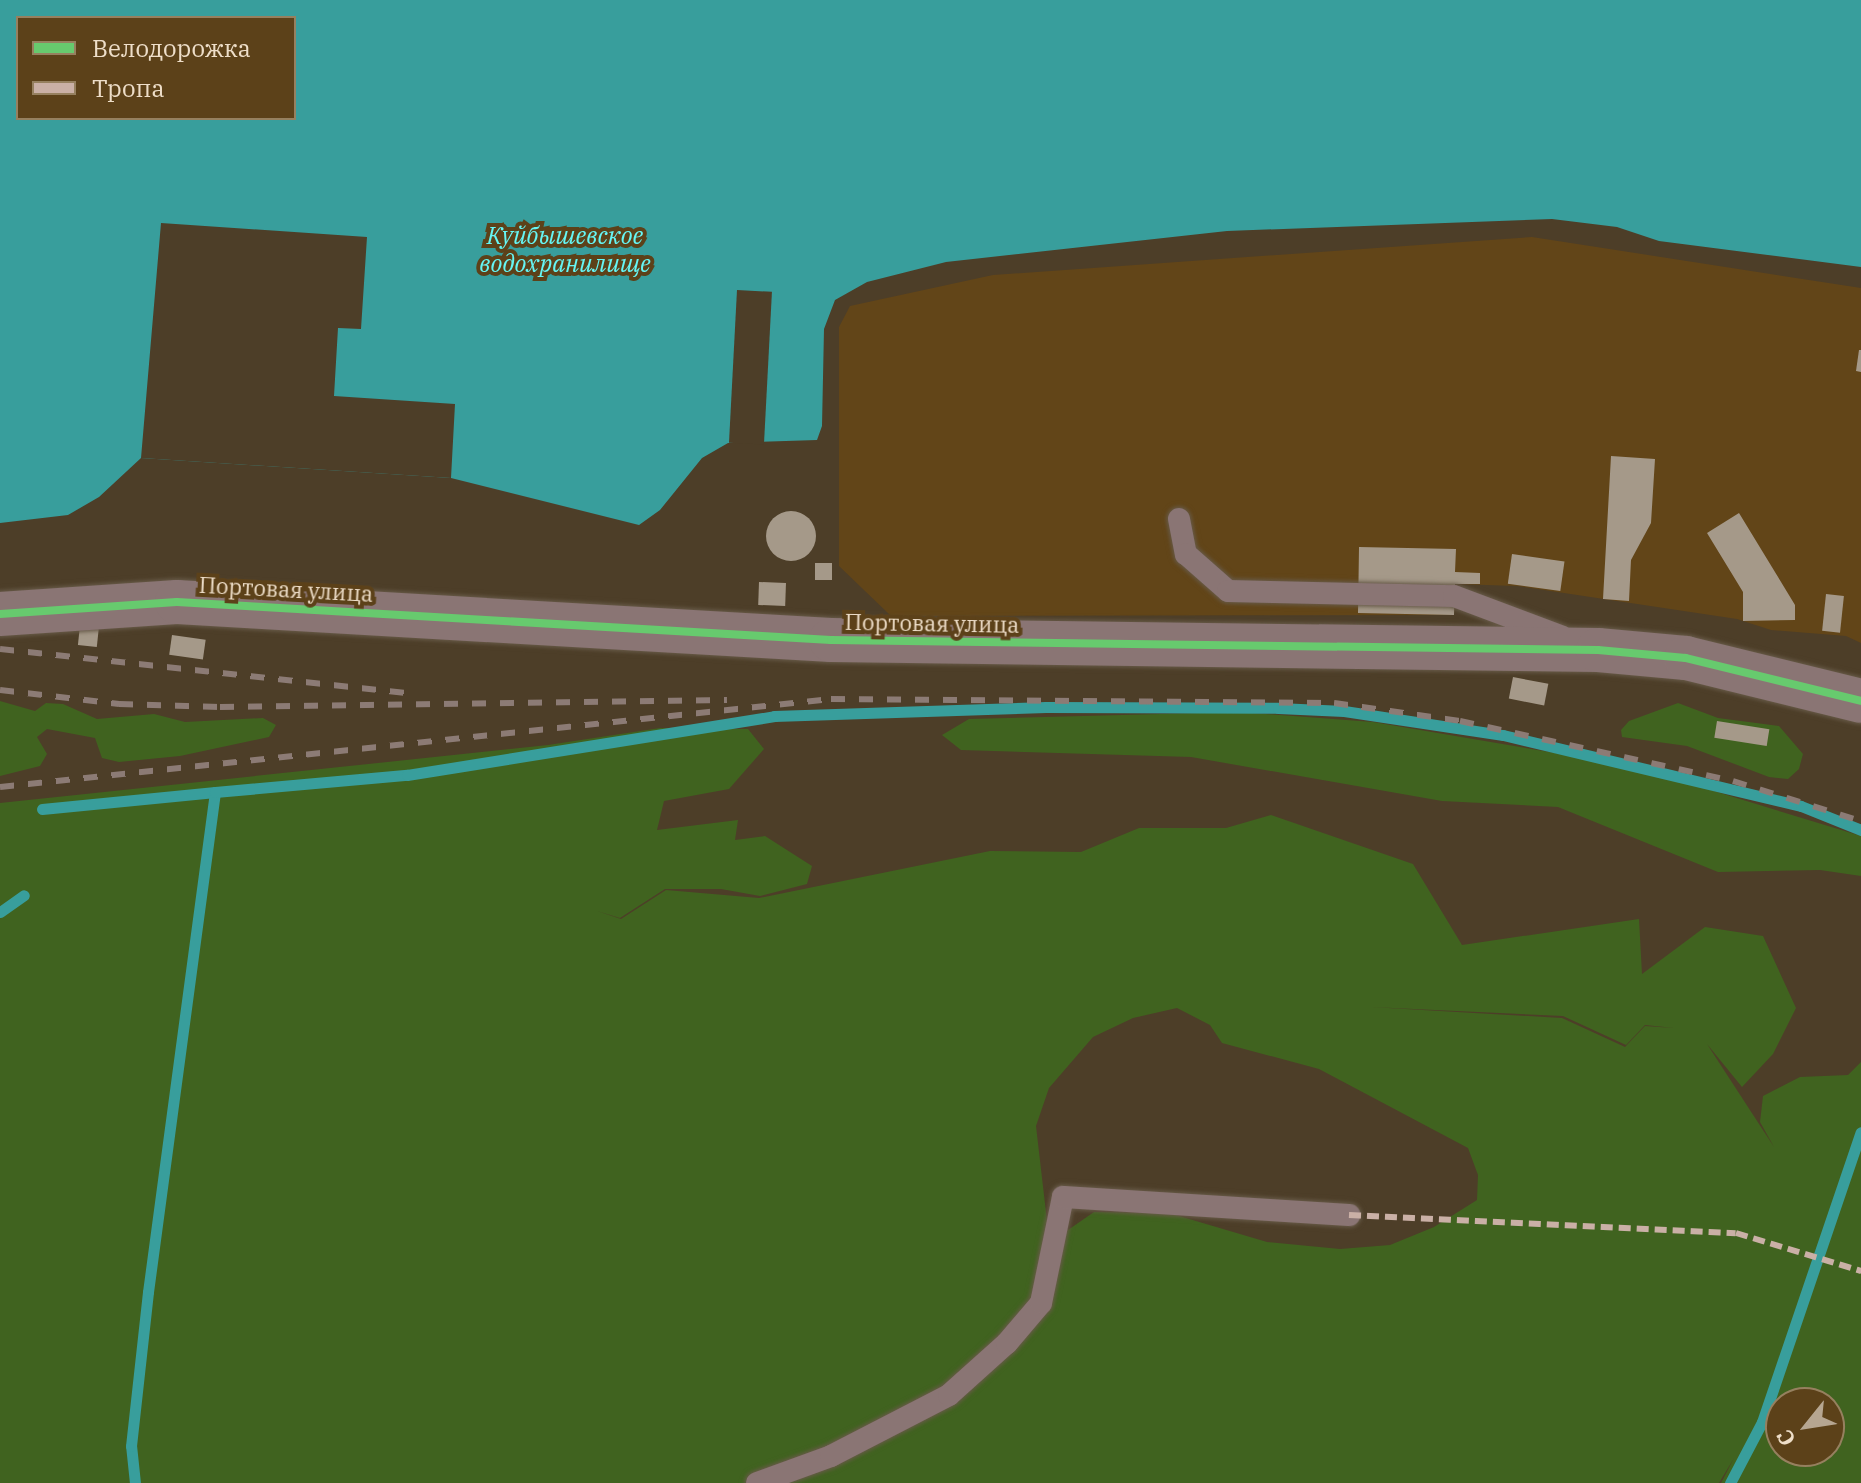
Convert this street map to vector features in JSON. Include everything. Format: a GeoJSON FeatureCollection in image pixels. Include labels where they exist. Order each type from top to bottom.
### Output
{"type":"FeatureCollection","features":[{"type":"Feature","properties":{"kind":"street","name":"Портовая улица"},"geometry":{"type":"LineString","coordinates":[[0,614],[177,602],[831,640],[1598,650],[1686,658],[1861,701]]}},
{"type":"Feature","properties":{"kind":"lane"},"geometry":{"type":"LineString","coordinates":[[1179,519],[1186,554],[1228,591],[1454,596],[1598,650]]}},
{"type":"Feature","properties":{"kind":"lane"},"geometry":{"type":"LineString","coordinates":[[757,1483],[831,1456],[949,1395],[1007,1343],[1041,1303],[1063,1197],[1349,1215]]}},
{"type":"Feature","properties":{"kind":"shaded area"},"geometry":{"type":"Polygon","coordinates":[[[1532,237],[1861,288],[1861,643],[1846,636],[1771,630],[1737,619],[1517,586],[1455,584],[1454,615],[891,616],[839,566],[839,327],[850,306],[993,275],[1532,237]]]}},
{"type":"Feature","properties":{"kind":"green space"},"geometry":{"type":"Polygon","coordinates":[[[0,701],[35,711],[46,703],[63,704],[97,719],[154,714],[185,722],[263,718],[276,725],[269,737],[180,756],[119,762],[102,758],[95,738],[47,729],[37,737],[47,754],[40,766],[0,776],[0,701]]]}},
{"type":"Feature","properties":{"kind":"green space"},"geometry":{"type":"Polygon","coordinates":[[[1678,703],[1718,718],[1779,726],[1803,754],[1799,769],[1788,779],[1769,777],[1687,746],[1622,737],[1621,730],[1629,721],[1678,703]]]}},
{"type":"Feature","properties":{"kind":"green space"},"geometry":{"type":"Polygon","coordinates":[[[1238,712],[1373,722],[1632,766],[1861,836],[1861,876],[1820,870],[1718,872],[1558,807],[1442,801],[1191,757],[961,750],[942,735],[969,719],[1238,712]]]}},
{"type":"Feature","properties":{"kind":"green space"},"geometry":{"type":"Polygon","coordinates":[[[660,728],[748,729],[764,749],[729,789],[664,801],[657,830],[738,820],[735,840],[765,836],[812,866],[807,884],[760,896],[721,889],[665,889],[620,918],[597,911],[621,919],[666,890],[759,898],[990,851],[1081,852],[1139,828],[1226,828],[1271,815],[1413,864],[1462,945],[1639,919],[1642,974],[1705,927],[1763,936],[1796,1008],[1773,1054],[1742,1087],[1707,1044],[1774,1147],[1760,1122],[1763,1096],[1800,1077],[1848,1075],[1861,1062],[1861,1483],[1721,1483],[1734,1458],[1719,1483],[0,1483],[0,803],[548,745],[660,728]],[[1371,1007],[1562,1018],[1625,1047],[1645,1026],[1674,1028],[1645,1025],[1626,1045],[1563,1016],[1371,1007]],[[1177,1008],[1133,1018],[1093,1037],[1049,1088],[1036,1126],[1047,1221],[1068,1230],[1094,1212],[1169,1213],[1267,1242],[1340,1249],[1390,1245],[1434,1227],[1477,1200],[1478,1175],[1468,1148],[1319,1069],[1222,1043],[1210,1025],[1177,1008]]]}},
{"type":"Feature","properties":{"kind":"water","name":"Куйбышевское водохранилище"},"geometry":{"type":"Polygon","coordinates":[[[0,0],[1861,0],[1861,267],[1659,241],[1617,227],[1552,219],[1227,231],[946,262],[867,282],[835,300],[824,329],[822,426],[817,440],[728,443],[702,458],[660,510],[639,525],[451,478],[141,458],[99,497],[68,515],[0,523],[0,0]]]}},
{"type":"Feature","properties":{"kind":"pier"},"geometry":{"type":"Polygon","coordinates":[[[161,223],[367,237],[361,329],[338,328],[334,396],[455,404],[451,478],[141,458],[161,223]]]}},
{"type":"Feature","properties":{"kind":"pier"},"geometry":{"type":"Polygon","coordinates":[[[737,290],[772,292],[764,445],[729,443],[737,290]]]}},
{"type":"Feature","properties":{"kind":"building"},"geometry":{"type":"Polygon","coordinates":[[[1861,350],[1861,372],[1856,371],[1861,350]]]}},
{"type":"Feature","properties":{"kind":"building"},"geometry":{"type":"Polygon","coordinates":[[[1611,456],[1655,459],[1651,523],[1631,560],[1629,601],[1603,599],[1611,456]]]}},
{"type":"Feature","properties":{"kind":"building"},"geometry":{"type":"Polygon","coordinates":[[[791,511],[809,518],[816,536],[809,554],[791,561],[773,554],[766,536],[773,518],[791,511]]]}},
{"type":"Feature","properties":{"kind":"building"},"geometry":{"type":"Polygon","coordinates":[[[1739,513],[1795,605],[1795,620],[1743,621],[1743,592],[1707,533],[1739,513]]]}},
{"type":"Feature","properties":{"kind":"building"},"geometry":{"type":"Polygon","coordinates":[[[1359,547],[1456,549],[1455,572],[1480,573],[1480,584],[1455,584],[1454,615],[1358,613],[1359,547]]]}},
{"type":"Feature","properties":{"kind":"building"},"geometry":{"type":"Polygon","coordinates":[[[1512,554],[1564,561],[1560,591],[1508,584],[1512,554]]]}},
{"type":"Feature","properties":{"kind":"building"},"geometry":{"type":"Polygon","coordinates":[[[815,563],[832,563],[832,580],[815,580],[815,563]]]}},
{"type":"Feature","properties":{"kind":"building"},"geometry":{"type":"Polygon","coordinates":[[[759,582],[786,583],[785,606],[758,605],[759,582]]]}},
{"type":"Feature","properties":{"kind":"building"},"geometry":{"type":"Polygon","coordinates":[[[1826,594],[1844,596],[1840,633],[1822,631],[1826,594]]]}},
{"type":"Feature","properties":{"kind":"building"},"geometry":{"type":"Polygon","coordinates":[[[80,625],[99,627],[97,647],[78,645],[80,625]]]}},
{"type":"Feature","properties":{"kind":"building"},"geometry":{"type":"Polygon","coordinates":[[[172,635],[206,640],[203,660],[169,655],[172,635]]]}},
{"type":"Feature","properties":{"kind":"building"},"geometry":{"type":"Polygon","coordinates":[[[1513,677],[1548,684],[1544,705],[1509,699],[1513,677]]]}},
{"type":"Feature","properties":{"kind":"building"},"geometry":{"type":"Polygon","coordinates":[[[1717,721],[1769,729],[1767,746],[1714,738],[1717,721]]]}},
{"type":"Feature","properties":{"kind":"waterway"},"geometry":{"type":"LineString","coordinates":[[135,1483],[131,1446],[148,1292],[215,792],[407,775],[774,716],[1046,707],[1278,708],[1344,711],[1503,735],[1801,806],[1861,830]]}},
{"type":"Feature","properties":{"kind":"waterway"},"geometry":{"type":"LineString","coordinates":[[42,809],[215,792]]}},
{"type":"Feature","properties":{"kind":"waterway"},"geometry":{"type":"LineString","coordinates":[[0,912],[24,895]]}},
{"type":"Feature","properties":{"kind":"waterway"},"geometry":{"type":"LineString","coordinates":[[1730,1483],[1762,1422],[1861,1132]]}},
{"type":"Feature","properties":{"kind":"railway"},"geometry":{"type":"LineString","coordinates":[[0,649],[411,694]]}},
{"type":"Feature","properties":{"kind":"railway"},"geometry":{"type":"LineString","coordinates":[[0,690],[119,704],[220,707],[727,700]]}},
{"type":"Feature","properties":{"kind":"railway"},"geometry":{"type":"LineString","coordinates":[[0,787],[831,699],[1334,703],[1460,721],[1733,781],[1861,821]]}},
{"type":"Feature","properties":{"kind":"marked path"},"geometry":{"type":"LineString","coordinates":[[1349,1215],[1736,1233],[1861,1271]]}},
{"type":"Feature","properties":{"kind":"cycle path"},"geometry":{"type":"LineString","coordinates":[[0,614],[177,602],[831,640],[1598,650],[1686,658],[1861,701]]}}]}
